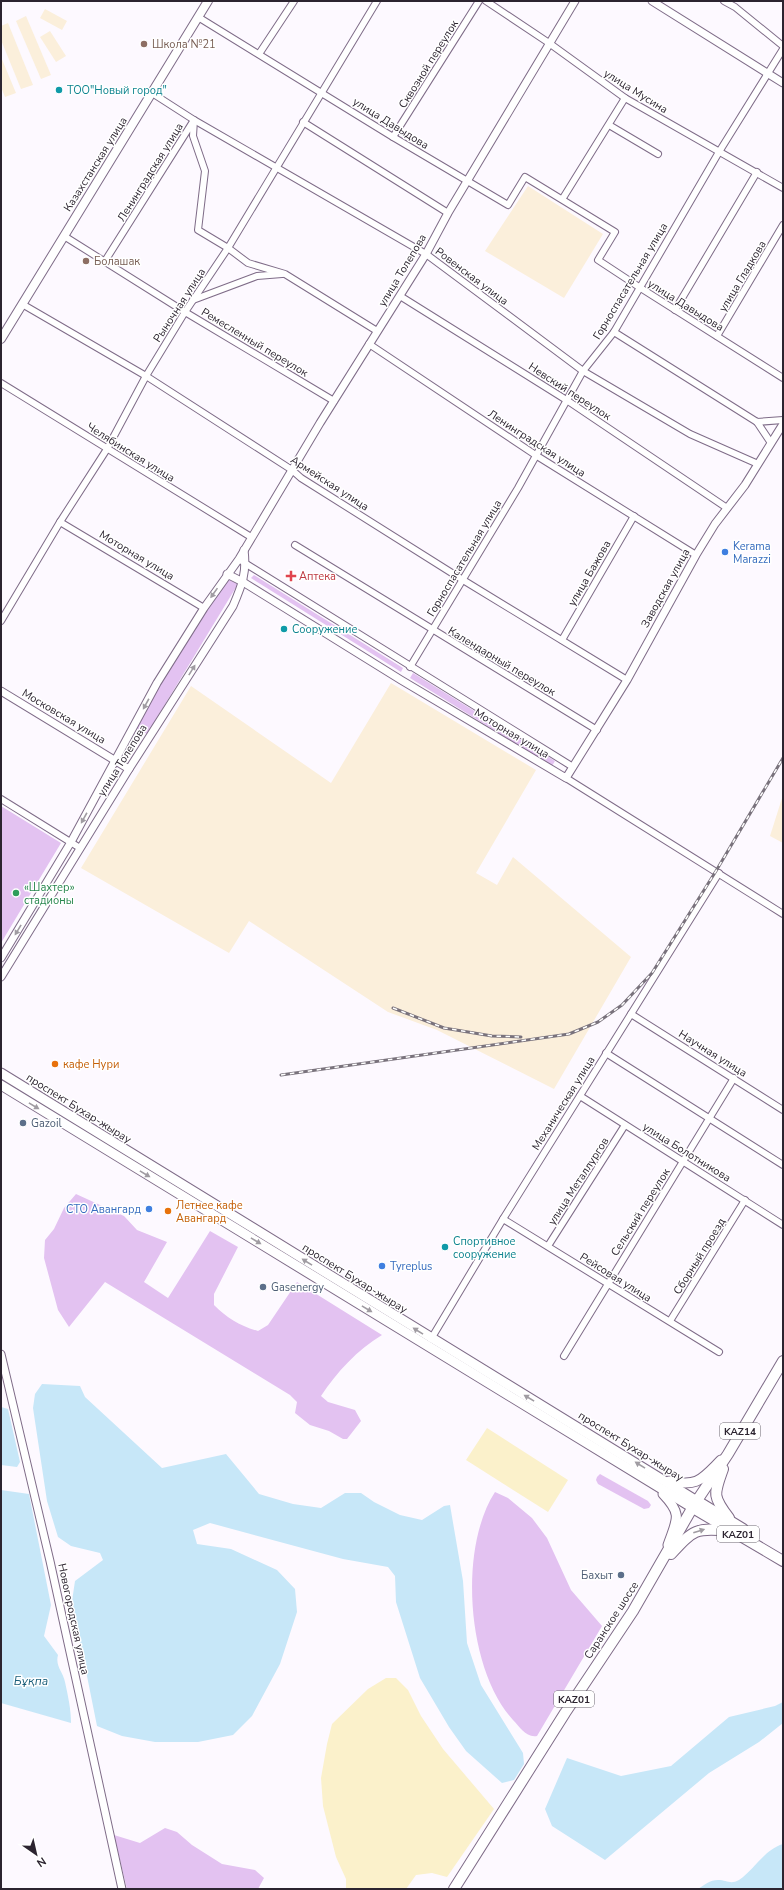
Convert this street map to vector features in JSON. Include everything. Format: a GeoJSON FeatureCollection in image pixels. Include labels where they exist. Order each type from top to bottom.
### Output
{"type":"FeatureCollection","features":[{"type":"Feature","properties":{"kind":"highway","name":"Саранское шоссе"},"geometry":{"type":"LineString","coordinates":[[454,1889],[565,1713],[633,1611],[695,1505],[728,1454],[783,1361]]}},
{"type":"Feature","properties":{"kind":"highway"},"geometry":{"type":"LineString","coordinates":[[728,1454],[715,1490],[717,1503],[734,1527]]}},
{"type":"Feature","properties":{"kind":"highway","name":"KАZ01"},"geometry":{"type":"LineString","coordinates":[[695,1505],[783,1553]]}},
{"type":"Feature","properties":{"kind":"highway","name":"KАZ01"},"geometry":{"type":"LineString","coordinates":[[660,1566],[686,1538],[696,1531],[734,1527],[783,1561]]}},
{"type":"Feature","properties":{"kind":"main road","name":"Казахстанская улица"},"geometry":{"type":"LineString","coordinates":[[1,339],[208,1]]}},
{"type":"Feature","properties":{"kind":"main road","name":"проспект Бухар-жырау"},"geometry":{"type":"LineString","coordinates":[[1,1073],[175,1186]]}},
{"type":"Feature","properties":{"kind":"main road","name":"проспект Бухар-жырау"},"geometry":{"type":"LineString","coordinates":[[1,1085],[175,1186],[429,1342],[655,1486],[695,1505]]}},
{"type":"Feature","properties":{"kind":"main road","name":"проспект Бухар-жырау"},"geometry":{"type":"LineString","coordinates":[[429,1342],[663,1480],[695,1505]]}},
{"type":"Feature","properties":{"kind":"main road"},"geometry":{"type":"LineString","coordinates":[[663,1480],[686,1484],[699,1481],[728,1454]]}},
{"type":"Feature","properties":{"kind":"main road"},"geometry":{"type":"LineString","coordinates":[[655,1486],[674,1506],[677,1519],[660,1566]]}},
{"type":"Feature","properties":{"kind":"street"},"geometry":{"type":"LineString","coordinates":[[259,54],[294,1]]}},
{"type":"Feature","properties":{"kind":"street","name":"Рыночная улица"},"geometry":{"type":"LineString","coordinates":[[1,621],[60,522],[106,449],[146,376],[185,312],[228,248],[277,167],[302,122],[376,1]]}},
{"type":"Feature","properties":{"kind":"street","name":"Сквозной переулок"},"geometry":{"type":"LineString","coordinates":[[393,137],[479,1]]}},
{"type":"Feature","properties":{"kind":"street","name":"улица Мусина"},"geometry":{"type":"LineString","coordinates":[[486,1],[625,98],[783,188]]}},
{"type":"Feature","properties":{"kind":"street","name":"улица Толепова"},"geometry":{"type":"LineString","coordinates":[[1,958],[104,784],[115,760],[157,683],[204,608],[239,559],[334,401],[426,254],[448,213],[468,182],[575,1]]}},
{"type":"Feature","properties":{"kind":"street"},"geometry":{"type":"LineString","coordinates":[[652,1],[783,83]]}},
{"type":"Feature","properties":{"kind":"street"},"geometry":{"type":"LineString","coordinates":[[724,1],[735,7],[783,48]]}},
{"type":"Feature","properties":{"kind":"street","name":"улица Давыдова"},"geometry":{"type":"LineString","coordinates":[[198,17],[321,91],[393,137],[508,205],[525,177],[562,198],[615,232],[598,260],[639,288],[783,378]]}},
{"type":"Feature","properties":{"kind":"street","name":"Горноспасательная улица"},"geometry":{"type":"LineString","coordinates":[[410,667],[537,456],[583,371],[614,332],[719,152],[783,48]]}},
{"type":"Feature","properties":{"kind":"street","name":"Ровенская улица"},"geometry":{"type":"LineString","coordinates":[[152,93],[194,120],[426,254],[583,371],[690,434],[758,464]]}},
{"type":"Feature","properties":{"kind":"street"},"geometry":{"type":"LineString","coordinates":[[562,198],[625,98]]}},
{"type":"Feature","properties":{"kind":"street","name":"Ленинградская улица"},"geometry":{"type":"LineString","coordinates":[[194,120],[193,136],[205,171],[198,230],[228,248],[248,263],[285,274],[377,331]]}},
{"type":"Feature","properties":{"kind":"street","name":"Ленинградская улица"},"geometry":{"type":"LineString","coordinates":[[105,261],[194,120]]}},
{"type":"Feature","properties":{"kind":"street"},"geometry":{"type":"LineString","coordinates":[[302,122],[448,213]]}},
{"type":"Feature","properties":{"kind":"street"},"geometry":{"type":"LineString","coordinates":[[609,125],[658,154]]}},
{"type":"Feature","properties":{"kind":"street"},"geometry":{"type":"LineString","coordinates":[[675,310],[757,172]]}},
{"type":"Feature","properties":{"kind":"street","name":"улица Гладкова"},"geometry":{"type":"LineString","coordinates":[[717,336],[783,225]]}},
{"type":"Feature","properties":{"kind":"street","name":"Ремесленный переулок"},"geometry":{"type":"LineString","coordinates":[[64,236],[185,312],[334,401]]}},
{"type":"Feature","properties":{"kind":"street"},"geometry":{"type":"LineString","coordinates":[[193,300],[257,276],[285,274]]}},
{"type":"Feature","properties":{"kind":"street","name":"Невский переулок"},"geometry":{"type":"LineString","coordinates":[[400,296],[568,401],[727,508]]}},
{"type":"Feature","properties":{"kind":"street","name":"Армейская улица"},"geometry":{"type":"LineString","coordinates":[[22,304],[146,376],[292,470],[301,478],[463,580],[627,680]]}},
{"type":"Feature","properties":{"kind":"street"},"geometry":{"type":"LineString","coordinates":[[614,332],[757,422],[771,443]]}},
{"type":"Feature","properties":{"kind":"street","name":"Ленинградская улица"},"geometry":{"type":"LineString","coordinates":[[369,344],[537,456],[696,555]]}},
{"type":"Feature","properties":{"kind":"street","name":"Челябинская улица"},"geometry":{"type":"LineString","coordinates":[[1,383],[251,537]]}},
{"type":"Feature","properties":{"kind":"street"},"geometry":{"type":"LineString","coordinates":[[757,422],[783,420]]}},
{"type":"Feature","properties":{"kind":"street","name":"Заводская улица"},"geometry":{"type":"LineString","coordinates":[[566,778],[627,680],[696,555],[727,508],[745,485],[783,424]]}},
{"type":"Feature","properties":{"kind":"street","name":"улица Бажова"},"geometry":{"type":"LineString","coordinates":[[562,640],[634,516]]}},
{"type":"Feature","properties":{"kind":"street","name":"Моторная улица"},"geometry":{"type":"LineString","coordinates":[[60,522],[204,608]]}},
{"type":"Feature","properties":{"kind":"street","name":"Календарный переулок"},"geometry":{"type":"LineString","coordinates":[[295,545],[433,631],[597,730]]}},
{"type":"Feature","properties":{"kind":"street","name":"улица Толепова"},"geometry":{"type":"LineString","coordinates":[[1,977],[129,769],[233,606],[243,582],[246,564],[244,550]]}},
{"type":"Feature","properties":{"kind":"street","name":"Моторная улица"},"geometry":{"type":"LineString","coordinates":[[239,559],[410,667],[573,767]]}},
{"type":"Feature","properties":{"kind":"street","name":"Моторная улица"},"geometry":{"type":"LineString","coordinates":[[227,574],[243,582],[401,680],[566,778],[783,914]]}},
{"type":"Feature","properties":{"kind":"street","name":"Московская улица"},"geometry":{"type":"LineString","coordinates":[[1,691],[129,769]]}},
{"type":"Feature","properties":{"kind":"street"},"geometry":{"type":"LineString","coordinates":[[1,799],[80,848]]}},
{"type":"Feature","properties":{"kind":"street","name":"Механическая улица"},"geometry":{"type":"LineString","coordinates":[[429,1342],[503,1219],[719,873]]}},
{"type":"Feature","properties":{"kind":"street","name":"Научная улица"},"geometry":{"type":"LineString","coordinates":[[631,1014],[782,1108]]}},
{"type":"Feature","properties":{"kind":"street"},"geometry":{"type":"LineString","coordinates":[[606,1053],[783,1164]]}},
{"type":"Feature","properties":{"kind":"street","name":"Сельский переулок"},"geometry":{"type":"LineString","coordinates":[[564,1356],[734,1078]]}},
{"type":"Feature","properties":{"kind":"street","name":"улица Болотникова"},"geometry":{"type":"LineString","coordinates":[[580,1096],[783,1225]]}},
{"type":"Feature","properties":{"kind":"street","name":"улица Металлургов"},"geometry":{"type":"LineString","coordinates":[[548,1246],[625,1126]]}},
{"type":"Feature","properties":{"kind":"street","name":"Сборный проезд"},"geometry":{"type":"LineString","coordinates":[[670,1321],[745,1200]]}},
{"type":"Feature","properties":{"kind":"street","name":"Рейсовая улица"},"geometry":{"type":"LineString","coordinates":[[503,1219],[718,1352]]}},
{"type":"Feature","properties":{"kind":"street","name":"Новогородская улица"},"geometry":{"type":"LineString","coordinates":[[1,1354],[50,1561],[122,1889]]}},
{"type":"Feature","properties":{"kind":"shaded area"},"geometry":{"type":"Polygon","coordinates":[[[45,9],[67,21],[62,30],[40,18],[45,9]]]}},
{"type":"Feature","properties":{"kind":"shaded area"},"geometry":{"type":"Polygon","coordinates":[[[26,16],[51,75],[41,79],[16,21],[26,16]]]}},
{"type":"Feature","properties":{"kind":"shaded area"},"geometry":{"type":"Polygon","coordinates":[[[8,23],[33,85],[21,89],[1,40],[1,26],[8,23]]]}},
{"type":"Feature","properties":{"kind":"shaded area"},"geometry":{"type":"Polygon","coordinates":[[[50,31],[66,56],[56,62],[40,37],[50,31]]]}},
{"type":"Feature","properties":{"kind":"shaded area"},"geometry":{"type":"Polygon","coordinates":[[[1,57],[16,93],[5,97],[1,87],[1,57]]]}},
{"type":"Feature","properties":{"kind":"shaded area"},"geometry":{"type":"Polygon","coordinates":[[[528,186],[603,234],[564,298],[485,251],[528,186]]]}},
{"type":"Feature","properties":{"kind":"shaded area"},"geometry":{"type":"Polygon","coordinates":[[[254,575],[403,668],[401,672],[251,578],[254,575]]]}},
{"type":"Feature","properties":{"kind":"shaded area"},"geometry":{"type":"Polygon","coordinates":[[[227,579],[238,584],[147,734],[136,728],[159,687],[227,579]]]}},
{"type":"Feature","properties":{"kind":"shaded area"},"geometry":{"type":"Polygon","coordinates":[[[413,673],[555,761],[552,766],[410,678],[413,673]]]}},
{"type":"Feature","properties":{"kind":"shaded area"},"geometry":{"type":"Polygon","coordinates":[[[391,683],[536,770],[476,873],[497,885],[513,857],[631,957],[554,1089],[437,1030],[388,1012],[249,921],[229,953],[81,868],[191,686],[331,783],[391,683]]]}},
{"type":"Feature","properties":{"kind":"shaded area"},"geometry":{"type":"Polygon","coordinates":[[[783,795],[783,843],[770,836],[783,795]]]}},
{"type":"Feature","properties":{"kind":"shaded area","name":"«Шахтер» стадионы"},"geometry":{"type":"Polygon","coordinates":[[[1,806],[61,843],[1,943],[1,806]]]}},
{"type":"Feature","properties":{"kind":"shaded area"},"geometry":{"type":"Polygon","coordinates":[[[76,1194],[124,1216],[137,1230],[167,1242],[144,1282],[168,1298],[210,1231],[238,1247],[214,1294],[214,1305],[234,1321],[245,1327],[258,1331],[268,1325],[297,1282],[382,1335],[364,1347],[348,1362],[321,1396],[328,1402],[355,1410],[361,1421],[347,1439],[343,1439],[329,1431],[310,1425],[295,1413],[297,1402],[290,1395],[105,1282],[69,1327],[58,1310],[44,1258],[45,1240],[54,1229],[64,1208],[76,1194]]]}},
{"type":"Feature","properties":{"kind":"shaded area"},"geometry":{"type":"Polygon","coordinates":[[[600,1474],[648,1501],[651,1505],[649,1508],[644,1509],[598,1484],[596,1480],[600,1474]]]}},
{"type":"Feature","properties":{"kind":"shaded area"},"geometry":{"type":"Polygon","coordinates":[[[495,1492],[508,1498],[532,1518],[547,1538],[571,1590],[602,1626],[537,1736],[526,1734],[513,1720],[498,1698],[486,1671],[477,1641],[473,1609],[472,1576],[476,1545],[483,1516],[495,1492]]]}},
{"type":"Feature","properties":{"kind":"shaded area"},"geometry":{"type":"Polygon","coordinates":[[[165,1828],[177,1832],[192,1845],[222,1864],[255,1870],[264,1878],[258,1889],[127,1889],[114,1835],[140,1843],[165,1828]]]}},
{"type":"Feature","properties":{"kind":"sand"},"geometry":{"type":"Polygon","coordinates":[[[487,1428],[568,1480],[548,1512],[466,1460],[487,1428]]]}},
{"type":"Feature","properties":{"kind":"sand"},"geometry":{"type":"Polygon","coordinates":[[[386,1678],[396,1678],[408,1690],[421,1716],[443,1749],[494,1809],[447,1877],[432,1873],[416,1875],[406,1889],[346,1889],[346,1879],[336,1857],[323,1806],[321,1778],[327,1744],[332,1724],[368,1689],[386,1678]]]}},
{"type":"Feature","properties":{"kind":"water"},"geometry":{"type":"Polygon","coordinates":[[[42,1384],[80,1386],[85,1397],[162,1468],[226,1454],[259,1494],[293,1504],[321,1508],[345,1493],[361,1493],[374,1502],[400,1515],[422,1520],[444,1506],[450,1505],[463,1581],[467,1643],[481,1685],[523,1753],[524,1764],[514,1780],[502,1783],[466,1751],[449,1727],[420,1678],[396,1602],[395,1576],[388,1567],[343,1559],[210,1523],[193,1530],[197,1544],[231,1549],[277,1570],[295,1589],[297,1612],[280,1664],[252,1716],[233,1735],[198,1742],[155,1742],[122,1736],[97,1726],[72,1601],[75,1581],[103,1560],[100,1553],[71,1546],[58,1537],[47,1501],[33,1408],[35,1394],[42,1384]]]}},
{"type":"Feature","properties":{"kind":"water"},"geometry":{"type":"Polygon","coordinates":[[[1,1407],[8,1409],[20,1462],[17,1467],[1,1465],[1,1407]]]}},
{"type":"Feature","properties":{"kind":"water","name":"Бұқпа"},"geometry":{"type":"Polygon","coordinates":[[[1,1490],[29,1494],[51,1605],[44,1636],[58,1655],[57,1659],[64,1678],[68,1697],[71,1723],[1,1703],[1,1490]]]}},
{"type":"Feature","properties":{"kind":"water"},"geometry":{"type":"Polygon","coordinates":[[[783,1702],[783,1723],[759,1742],[709,1773],[605,1860],[552,1826],[545,1809],[567,1758],[621,1776],[671,1766],[729,1717],[775,1706],[783,1702]]]}},
{"type":"Feature","properties":{"kind":"water"},"geometry":{"type":"Polygon","coordinates":[[[783,1844],[783,1889],[698,1889],[715,1880],[731,1882],[739,1880],[745,1876],[765,1855],[783,1844]]]}},
{"type":"Feature","properties":{"kind":"railway"},"geometry":{"type":"LineString","coordinates":[[281,1075],[569,1034],[598,1022],[622,1005],[652,973],[716,871],[783,758]]}},
{"type":"Feature","properties":{"kind":"railway"},"geometry":{"type":"LineString","coordinates":[[393,1008],[444,1028],[492,1036],[521,1037]]}},
{"type":"Feature","properties":{"kind":"place","name":"Школа №21"},"geometry":{"type":"Point","coordinates":[144,44]}},
{"type":"Feature","properties":{"kind":"place","name":"ТОО\"Новый город\""},"geometry":{"type":"Point","coordinates":[59,90]}},
{"type":"Feature","properties":{"kind":"place","name":"Болашак"},"geometry":{"type":"Point","coordinates":[86,261]}},
{"type":"Feature","properties":{"kind":"place","name":"Kerama Marazzi"},"geometry":{"type":"Point","coordinates":[725,552]}},
{"type":"Feature","properties":{"kind":"place","name":"Аптека"},"geometry":{"type":"Point","coordinates":[291,576]}},
{"type":"Feature","properties":{"kind":"place","name":"Сооружение"},"geometry":{"type":"Point","coordinates":[284,629]}},
{"type":"Feature","properties":{"kind":"place","name":"«Шахтер» стадионы"},"geometry":{"type":"Point","coordinates":[16,893]}},
{"type":"Feature","properties":{"kind":"place","name":"кафе Нури"},"geometry":{"type":"Point","coordinates":[55,1064]}},
{"type":"Feature","properties":{"kind":"place","name":"Gazoil"},"geometry":{"type":"Point","coordinates":[23,1123]}},
{"type":"Feature","properties":{"kind":"place","name":"СТО Авангард"},"geometry":{"type":"Point","coordinates":[149,1209]}},
{"type":"Feature","properties":{"kind":"place","name":"Летнее кафе Авангард"},"geometry":{"type":"Point","coordinates":[168,1211]}},
{"type":"Feature","properties":{"kind":"place","name":"Спортивное сооружение"},"geometry":{"type":"Point","coordinates":[445,1247]}},
{"type":"Feature","properties":{"kind":"place","name":"Tyreplus"},"geometry":{"type":"Point","coordinates":[382,1266]}},
{"type":"Feature","properties":{"kind":"place","name":"Gasenergy"},"geometry":{"type":"Point","coordinates":[263,1287]}},
{"type":"Feature","properties":{"kind":"place","name":"Бахыт"},"geometry":{"type":"Point","coordinates":[621,1575]}}]}
